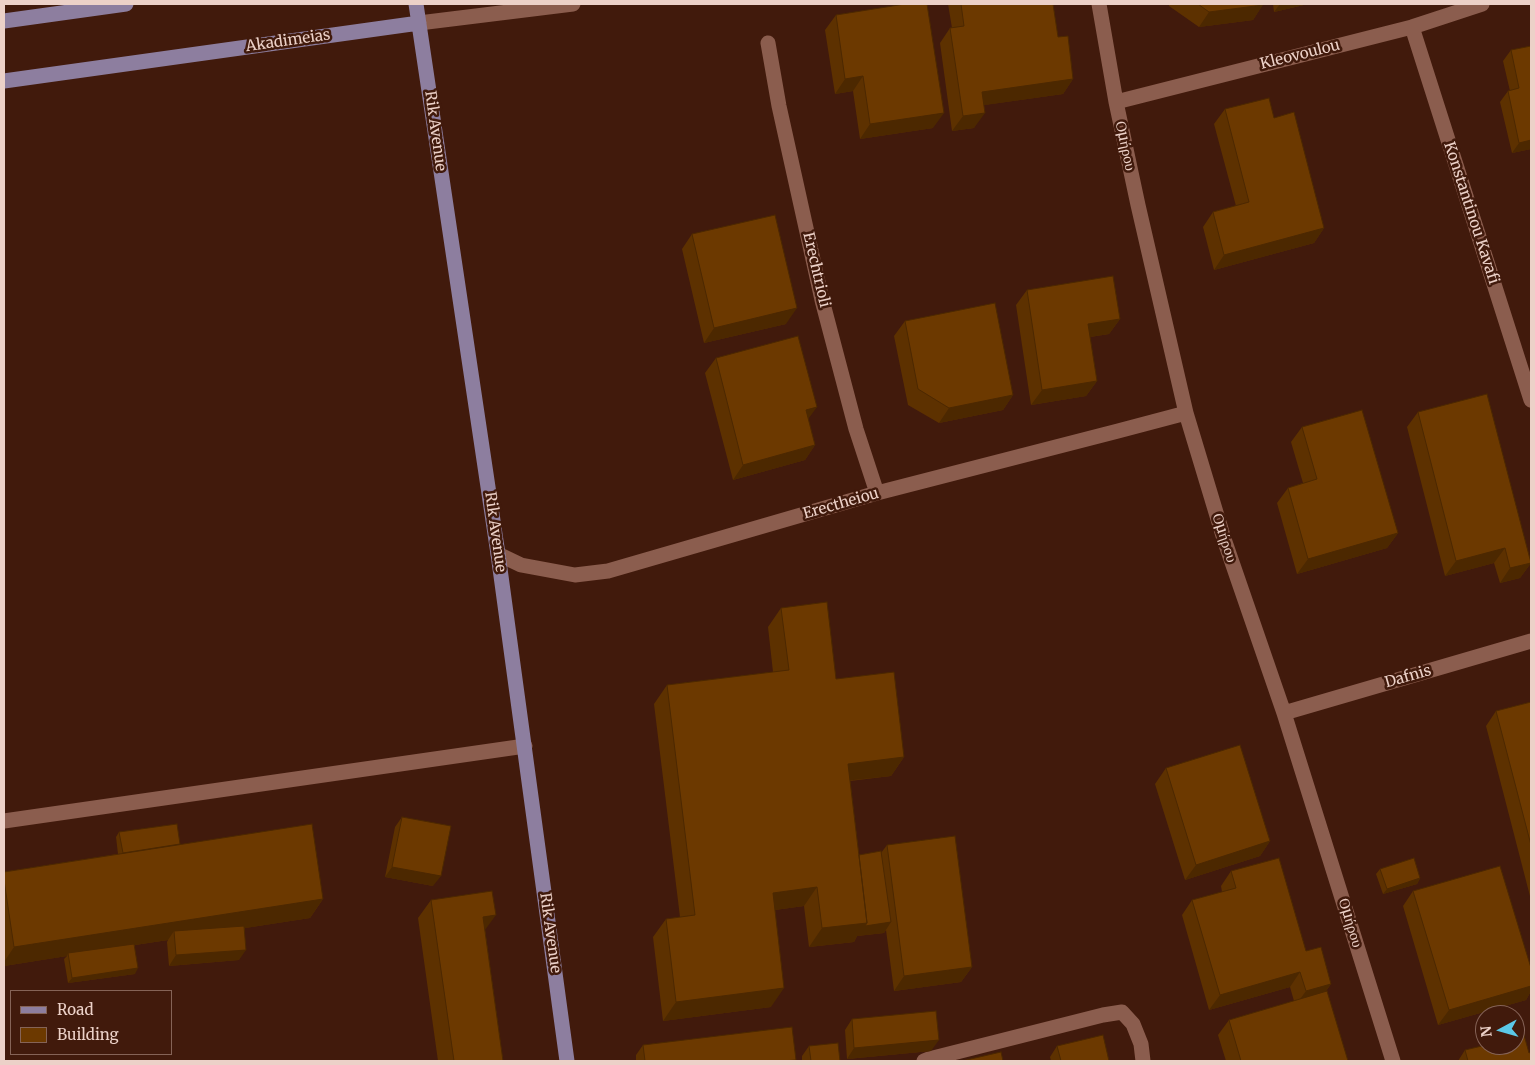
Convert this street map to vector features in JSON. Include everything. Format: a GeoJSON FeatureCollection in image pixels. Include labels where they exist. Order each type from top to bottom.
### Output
{"type":"FeatureCollection","features":[{"type":"Feature","properties":{"kind":"main road"},"geometry":{"type":"LineString","coordinates":[[4,21],[126,4]]}},
{"type":"Feature","properties":{"kind":"main road","name":"Rik Avenue"},"geometry":{"type":"LineString","coordinates":[[416,4],[498,554],[566,1061]]}},
{"type":"Feature","properties":{"kind":"main road","name":"Akadimeias"},"geometry":{"type":"LineString","coordinates":[[4,80],[419,23]]}},
{"type":"Feature","properties":{"kind":"street","name":"Akadimeias"},"geometry":{"type":"LineString","coordinates":[[419,23],[573,4]]}},
{"type":"Feature","properties":{"kind":"street","name":"Ομήρου"},"geometry":{"type":"LineString","coordinates":[[1099,4],[1116,102],[1138,206],[1186,413],[1224,539],[1284,713],[1393,1061]]}},
{"type":"Feature","properties":{"kind":"street","name":"Kleovoulou"},"geometry":{"type":"LineString","coordinates":[[1116,102],[1412,26],[1482,4]]}},
{"type":"Feature","properties":{"kind":"street","name":"Konstantinou Kavafi"},"geometry":{"type":"LineString","coordinates":[[1412,26],[1531,400]]}},
{"type":"Feature","properties":{"kind":"street","name":"Erechtrioli"},"geometry":{"type":"LineString","coordinates":[[768,43],[779,106],[822,300],[856,429],[877,493]]}},
{"type":"Feature","properties":{"kind":"street","name":"Erectheiou"},"geometry":{"type":"LineString","coordinates":[[498,554],[521,565],[575,575],[608,571],[877,493],[1186,413]]}},
{"type":"Feature","properties":{"kind":"street","name":"Dafnis"},"geometry":{"type":"LineString","coordinates":[[1284,713],[1531,641]]}},
{"type":"Feature","properties":{"kind":"street"},"geometry":{"type":"LineString","coordinates":[[4,821],[525,746]]}},
{"type":"Feature","properties":{"kind":"street"},"geometry":{"type":"LineString","coordinates":[[924,1061],[929,1058],[1093,1017],[1122,1012],[1133,1024],[1141,1044],[1143,1061]]}},
{"type":"Feature","properties":{"kind":"building"},"geometry":{"type":"Polygon","coordinates":[[[905,4],[927,4],[944,113],[870,124],[863,76],[845,79],[836,15],[905,4]]]}},
{"type":"Feature","properties":{"kind":"building"},"geometry":{"type":"Polygon","coordinates":[[[961,4],[1053,4],[1058,37],[1068,36],[1073,79],[982,92],[985,113],[963,116],[950,28],[964,26],[961,4]]]}},
{"type":"Feature","properties":{"kind":"building"},"geometry":{"type":"Polygon","coordinates":[[[1198,4],[1263,4],[1263,5],[1209,12],[1198,4]]]}},
{"type":"Feature","properties":{"kind":"building"},"geometry":{"type":"Polygon","coordinates":[[[1531,46],[1531,140],[1519,143],[1508,91],[1519,88],[1511,50],[1531,46]]]}},
{"type":"Feature","properties":{"kind":"building"},"geometry":{"type":"Polygon","coordinates":[[[1269,98],[1274,118],[1294,112],[1324,228],[1224,255],[1213,212],[1249,202],[1225,109],[1269,98]]]}},
{"type":"Feature","properties":{"kind":"building"},"geometry":{"type":"Polygon","coordinates":[[[775,215],[797,308],[714,328],[692,234],[775,215]]]}},
{"type":"Feature","properties":{"kind":"building"},"geometry":{"type":"Polygon","coordinates":[[[1113,276],[1120,319],[1088,324],[1097,381],[1042,390],[1027,290],[1113,276]]]}},
{"type":"Feature","properties":{"kind":"building"},"geometry":{"type":"Polygon","coordinates":[[[995,303],[1013,395],[949,408],[918,389],[905,321],[995,303]]]}},
{"type":"Feature","properties":{"kind":"building"},"geometry":{"type":"Polygon","coordinates":[[[798,336],[817,407],[806,410],[815,445],[743,465],[716,358],[798,336]]]}},
{"type":"Feature","properties":{"kind":"building"},"geometry":{"type":"Polygon","coordinates":[[[1487,394],[1531,563],[1510,568],[1505,548],[1456,561],[1418,412],[1487,394]]]}},
{"type":"Feature","properties":{"kind":"building"},"geometry":{"type":"Polygon","coordinates":[[[1362,410],[1398,533],[1308,559],[1288,488],[1317,479],[1302,427],[1362,410]]]}},
{"type":"Feature","properties":{"kind":"building"},"geometry":{"type":"Polygon","coordinates":[[[827,602],[836,679],[894,672],[904,757],[848,764],[867,923],[822,928],[817,887],[773,893],[784,988],[676,1002],[666,919],[695,915],[667,685],[789,670],[781,608],[827,602]]]}},
{"type":"Feature","properties":{"kind":"building"},"geometry":{"type":"Polygon","coordinates":[[[1531,702],[1531,845],[1496,711],[1531,702]]]}},
{"type":"Feature","properties":{"kind":"building"},"geometry":{"type":"Polygon","coordinates":[[[1240,745],[1270,841],[1196,865],[1166,768],[1240,745]]]}},
{"type":"Feature","properties":{"kind":"building"},"geometry":{"type":"Polygon","coordinates":[[[402,817],[451,826],[441,876],[392,867],[402,817]]]}},
{"type":"Feature","properties":{"kind":"building"},"geometry":{"type":"Polygon","coordinates":[[[177,824],[180,844],[123,853],[119,832],[177,824]]]}},
{"type":"Feature","properties":{"kind":"building"},"geometry":{"type":"Polygon","coordinates":[[[312,824],[323,899],[14,947],[4,872],[312,824]]]}},
{"type":"Feature","properties":{"kind":"building"},"geometry":{"type":"Polygon","coordinates":[[[955,836],[972,967],[904,976],[887,845],[955,836]]]}},
{"type":"Feature","properties":{"kind":"building"},"geometry":{"type":"Polygon","coordinates":[[[881,851],[891,922],[865,926],[867,923],[859,855],[881,851]]]}},
{"type":"Feature","properties":{"kind":"building"},"geometry":{"type":"Polygon","coordinates":[[[1279,858],[1306,951],[1321,947],[1331,984],[1306,991],[1300,972],[1220,995],[1192,900],[1236,888],[1231,871],[1279,858]]]}},
{"type":"Feature","properties":{"kind":"building"},"geometry":{"type":"Polygon","coordinates":[[[1414,858],[1420,878],[1387,889],[1380,869],[1414,858]]]}},
{"type":"Feature","properties":{"kind":"building"},"geometry":{"type":"Polygon","coordinates":[[[1500,866],[1531,968],[1531,986],[1449,1010],[1413,891],[1500,866]]]}},
{"type":"Feature","properties":{"kind":"building"},"geometry":{"type":"Polygon","coordinates":[[[492,891],[496,915],[483,917],[503,1061],[454,1061],[431,900],[492,891]]]}},
{"type":"Feature","properties":{"kind":"building"},"geometry":{"type":"Polygon","coordinates":[[[244,926],[246,950],[176,955],[174,931],[244,926]]]}},
{"type":"Feature","properties":{"kind":"building"},"geometry":{"type":"Polygon","coordinates":[[[134,944],[138,968],[72,978],[68,953],[134,944]]]}},
{"type":"Feature","properties":{"kind":"building"},"geometry":{"type":"Polygon","coordinates":[[[1327,991],[1348,1061],[1241,1061],[1229,1020],[1327,991]]]}},
{"type":"Feature","properties":{"kind":"building"},"geometry":{"type":"Polygon","coordinates":[[[936,1011],[939,1040],[854,1048],[852,1019],[936,1011]]]}},
{"type":"Feature","properties":{"kind":"building"},"geometry":{"type":"Polygon","coordinates":[[[792,1027],[796,1060],[645,1061],[643,1045],[792,1027]]]}},
{"type":"Feature","properties":{"kind":"building"},"geometry":{"type":"Polygon","coordinates":[[[1103,1035],[1109,1061],[1061,1061],[1057,1046],[1103,1035]]]}},
{"type":"Feature","properties":{"kind":"building"},"geometry":{"type":"Polygon","coordinates":[[[1525,1039],[1529,1053],[1531,1052],[1531,1061],[1468,1061],[1465,1050],[1475,1048],[1475,1055],[1525,1055],[1525,1039]]]}},
{"type":"Feature","properties":{"kind":"building"},"geometry":{"type":"Polygon","coordinates":[[[838,1043],[840,1061],[811,1061],[809,1046],[838,1043]]]}},
{"type":"Feature","properties":{"kind":"building"},"geometry":{"type":"Polygon","coordinates":[[[1001,1052],[1003,1061],[962,1061],[1001,1052]]]}}]}
